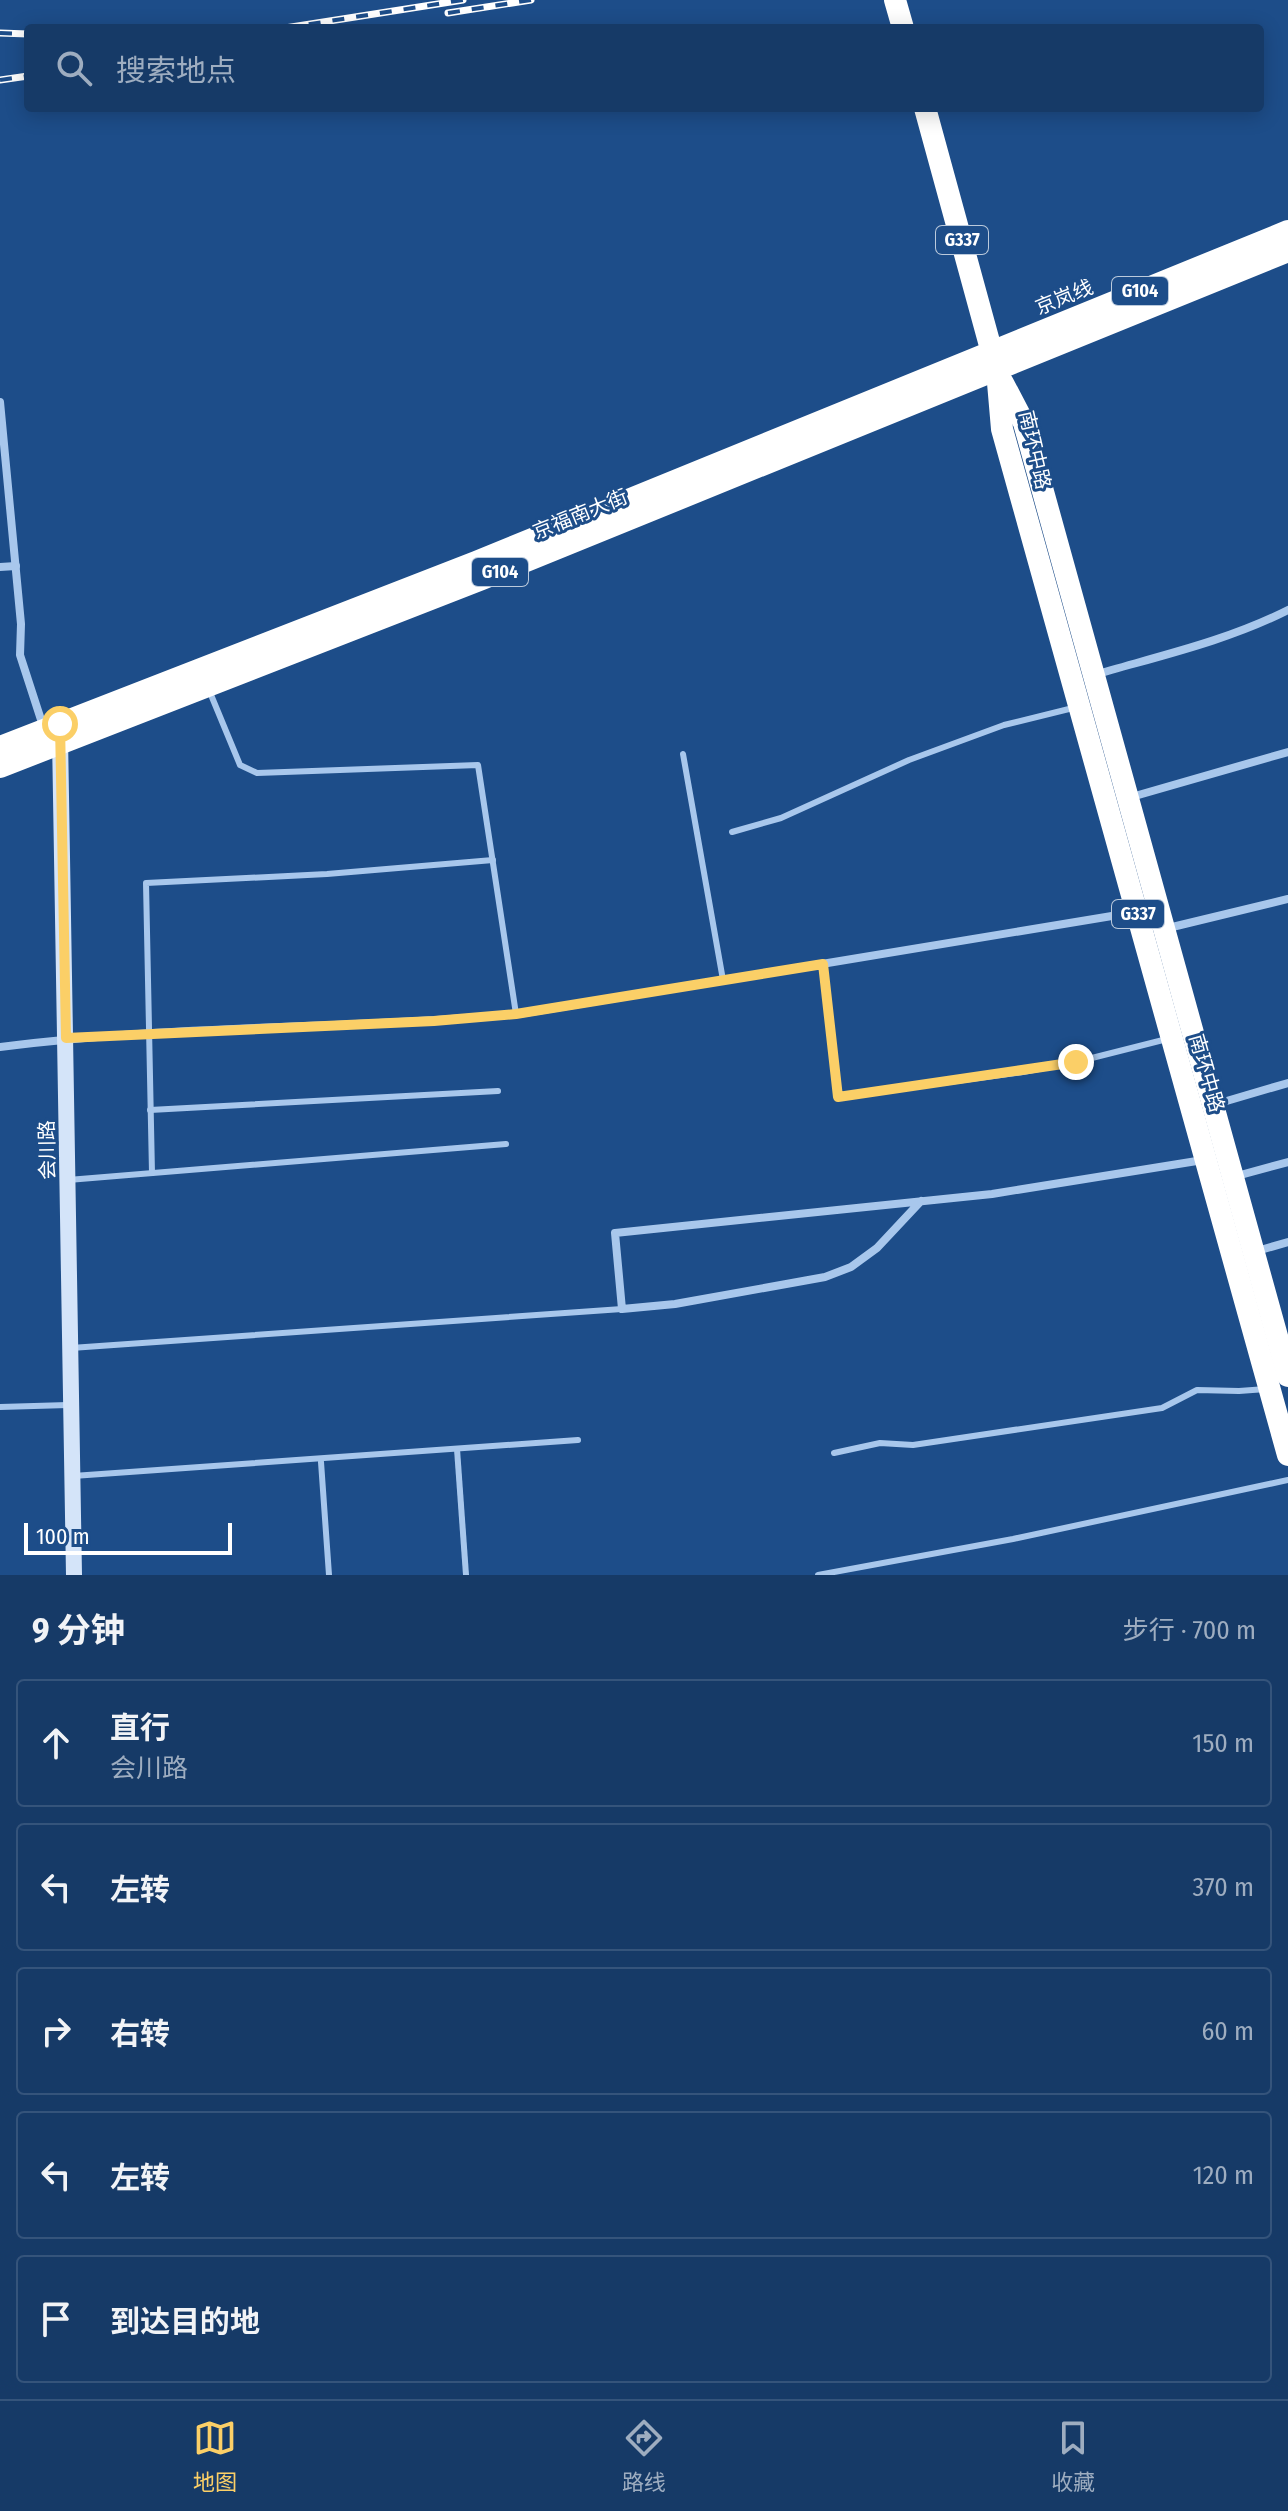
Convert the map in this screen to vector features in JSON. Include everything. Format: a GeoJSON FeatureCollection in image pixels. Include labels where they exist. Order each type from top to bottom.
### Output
{"type":"FeatureCollection","features":[{"type":"Feature","properties":{"kind":"highway"},"geometry":{"type":"LineString","coordinates":[[895,0],[902,24]]}},
{"type":"Feature","properties":{"kind":"highway","name":"G337"},"geometry":{"type":"LineString","coordinates":[[926,112],[995,362]]}},
{"type":"Feature","properties":{"kind":"highway","name":"京岚线"},"geometry":{"type":"LineString","coordinates":[[995,362],[1288,231]]}},
{"type":"Feature","properties":{"kind":"highway","name":"G104"},"geometry":{"type":"LineString","coordinates":[[995,362],[1288,251]]}},
{"type":"Feature","properties":{"kind":"highway","name":"南环中路"},"geometry":{"type":"LineString","coordinates":[[995,362],[1024,423],[1253,1253],[1281,1325],[1279,1382],[1288,1455]]}},
{"type":"Feature","properties":{"kind":"highway","name":"南环中路"},"geometry":{"type":"LineString","coordinates":[[995,362],[1002,429],[1206,1160],[1279,1382]]}},
{"type":"Feature","properties":{"kind":"highway","name":"京福南大街"},"geometry":{"type":"LineString","coordinates":[[0,747],[208,686],[482,579],[995,362]]}},
{"type":"Feature","properties":{"kind":"highway","name":"京福南大街"},"geometry":{"type":"LineString","coordinates":[[0,767],[55,733],[476,562],[995,362]]}},
{"type":"Feature","properties":{"kind":"street"},"geometry":{"type":"LineString","coordinates":[[0,402],[21,624],[20,655],[55,733]]}},
{"type":"Feature","properties":{"kind":"street"},"geometry":{"type":"LineString","coordinates":[[0,567],[16,566]]}},
{"type":"Feature","properties":{"kind":"street"},"geometry":{"type":"LineString","coordinates":[[1093,675],[1217,639],[1259,625],[1288,610]]}},
{"type":"Feature","properties":{"kind":"street","name":"会川路"},"geometry":{"type":"LineString","coordinates":[[55,733],[66,1038],[74,1575]]}},
{"type":"Feature","properties":{"kind":"street"},"geometry":{"type":"LineString","coordinates":[[1127,798],[1288,752]]}},
{"type":"Feature","properties":{"kind":"street"},"geometry":{"type":"LineString","coordinates":[[1163,929],[1288,899]]}},
{"type":"Feature","properties":{"kind":"street"},"geometry":{"type":"LineString","coordinates":[[0,1047],[66,1038],[434,1021],[516,1014],[1137,912]]}},
{"type":"Feature","properties":{"kind":"street"},"geometry":{"type":"LineString","coordinates":[[1212,1105],[1288,1083]]}},
{"type":"Feature","properties":{"kind":"street"},"geometry":{"type":"LineString","coordinates":[[921,1201],[877,1248],[851,1267],[825,1277],[675,1304],[622,1309],[615,1233],[921,1201],[992,1194],[1206,1160]]}},
{"type":"Feature","properties":{"kind":"street"},"geometry":{"type":"LineString","coordinates":[[1232,1177],[1288,1162]]}},
{"type":"Feature","properties":{"kind":"street"},"geometry":{"type":"LineString","coordinates":[[1253,1253],[1288,1242]]}},
{"type":"Feature","properties":{"kind":"lane"},"geometry":{"type":"LineString","coordinates":[[208,686],[240,765],[257,773],[478,765],[516,1014]]}},
{"type":"Feature","properties":{"kind":"lane"},"geometry":{"type":"LineString","coordinates":[[732,832],[781,818],[909,760],[1004,725],[1080,707]]}},
{"type":"Feature","properties":{"kind":"lane"},"geometry":{"type":"LineString","coordinates":[[683,754],[723,980]]}},
{"type":"Feature","properties":{"kind":"lane"},"geometry":{"type":"LineString","coordinates":[[152,1173],[146,883],[327,874],[493,860]]}},
{"type":"Feature","properties":{"kind":"lane"},"geometry":{"type":"LineString","coordinates":[[823,964],[838,1097],[1023,1072],[1172,1038]]}},
{"type":"Feature","properties":{"kind":"lane"},"geometry":{"type":"LineString","coordinates":[[150,1110],[498,1091]]}},
{"type":"Feature","properties":{"kind":"lane"},"geometry":{"type":"LineString","coordinates":[[68,1180],[506,1144]]}},
{"type":"Feature","properties":{"kind":"lane"},"geometry":{"type":"LineString","coordinates":[[71,1348],[622,1309]]}},
{"type":"Feature","properties":{"kind":"lane"},"geometry":{"type":"LineString","coordinates":[[834,1453],[880,1443],[913,1445],[1162,1408],[1197,1390],[1239,1391],[1279,1382]]}},
{"type":"Feature","properties":{"kind":"lane"},"geometry":{"type":"LineString","coordinates":[[0,1407],[71,1404]]}},
{"type":"Feature","properties":{"kind":"lane"},"geometry":{"type":"LineString","coordinates":[[73,1476],[578,1440]]}},
{"type":"Feature","properties":{"kind":"lane"},"geometry":{"type":"LineString","coordinates":[[457,1449],[466,1575]]}},
{"type":"Feature","properties":{"kind":"lane"},"geometry":{"type":"LineString","coordinates":[[321,1462],[329,1575]]}},
{"type":"Feature","properties":{"kind":"lane"},"geometry":{"type":"LineString","coordinates":[[818,1575],[1013,1539],[1288,1480]]}},
{"type":"Feature","properties":{"kind":"railway"},"geometry":{"type":"LineString","coordinates":[[310,24],[463,0]]}},
{"type":"Feature","properties":{"kind":"railway"},"geometry":{"type":"LineString","coordinates":[[448,13],[531,0]]}},
{"type":"Feature","properties":{"kind":"railway"},"geometry":{"type":"LineString","coordinates":[[0,33],[24,34]]}},
{"type":"Feature","properties":{"kind":"railway"},"geometry":{"type":"LineString","coordinates":[[0,80],[24,77]]}},
{"type":"Feature","properties":{"kind":"route"},"geometry":{"type":"LineString","coordinates":[[60,724],[66,1038],[434,1021],[516,1014],[823,964],[838,1097],[1076,1062]]}}]}
